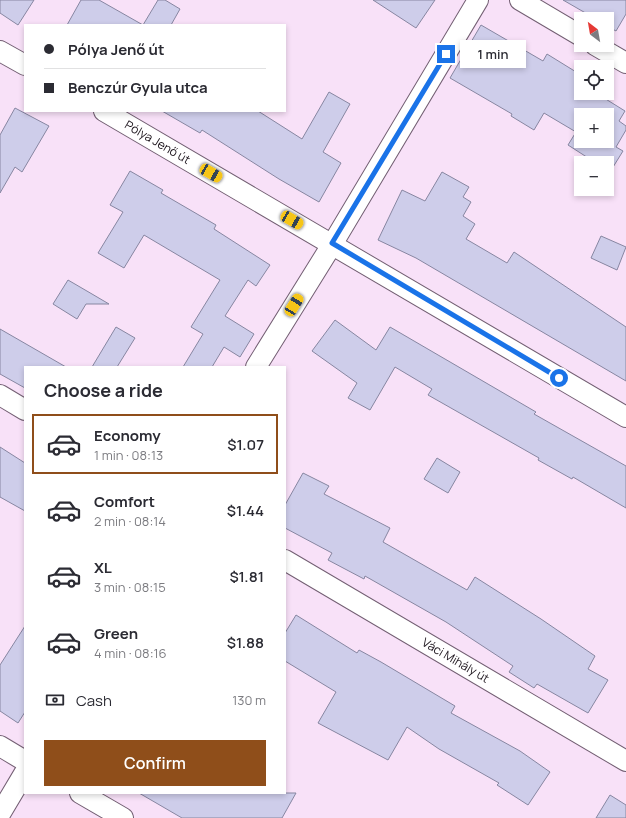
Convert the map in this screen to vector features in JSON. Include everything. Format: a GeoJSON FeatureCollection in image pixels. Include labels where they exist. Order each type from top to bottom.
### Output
{"type":"FeatureCollection","features":[{"type":"Feature","properties":{"kind":"street"},"geometry":{"type":"LineString","coordinates":[[257,366],[478,0]]}},
{"type":"Feature","properties":{"kind":"street"},"geometry":{"type":"LineString","coordinates":[[520,0],[574,32]]}},
{"type":"Feature","properties":{"kind":"street"},"geometry":{"type":"LineString","coordinates":[[0,51],[24,64]]}},
{"type":"Feature","properties":{"kind":"street"},"geometry":{"type":"LineString","coordinates":[[607,52],[626,63]]}},
{"type":"Feature","properties":{"kind":"street","name":"Pólya Jenő út"},"geometry":{"type":"LineString","coordinates":[[106,112],[332,243],[626,417]]}},
{"type":"Feature","properties":{"kind":"street"},"geometry":{"type":"LineString","coordinates":[[0,395],[24,409]]}},
{"type":"Feature","properties":{"kind":"street","name":"Váci Mihály út"},"geometry":{"type":"LineString","coordinates":[[286,561],[626,761]]}},
{"type":"Feature","properties":{"kind":"street"},"geometry":{"type":"LineString","coordinates":[[0,746],[24,760]]}},
{"type":"Feature","properties":{"kind":"street"},"geometry":{"type":"LineString","coordinates":[[0,814],[24,774]]}},
{"type":"Feature","properties":{"kind":"street"},"geometry":{"type":"LineString","coordinates":[[82,794],[123,818]]}},
{"type":"Feature","properties":{"kind":"building"},"geometry":{"type":"Polygon","coordinates":[[[0,0],[34,0],[18,25],[0,13],[0,0]]]}},
{"type":"Feature","properties":{"kind":"building"},"geometry":{"type":"Polygon","coordinates":[[[81,0],[99,0],[141,24],[68,24],[81,0]]]}},
{"type":"Feature","properties":{"kind":"building"},"geometry":{"type":"Polygon","coordinates":[[[158,0],[165,0],[180,9],[172,24],[144,24],[158,0]]]}},
{"type":"Feature","properties":{"kind":"building"},"geometry":{"type":"Polygon","coordinates":[[[373,0],[435,0],[416,28],[373,0]]]}},
{"type":"Feature","properties":{"kind":"building"},"geometry":{"type":"Polygon","coordinates":[[[563,0],[626,0],[626,14],[616,31],[614,30],[614,12],[584,12],[563,0]]]}},
{"type":"Feature","properties":{"kind":"building"},"geometry":{"type":"Polygon","coordinates":[[[481,25],[543,61],[547,54],[574,71],[574,100],[607,100],[625,111],[619,121],[626,126],[626,130],[616,147],[623,151],[614,166],[614,156],[585,156],[568,145],[574,135],[574,148],[614,148],[614,108],[574,108],[574,131],[544,113],[534,130],[511,116],[512,114],[450,78],[481,25]]]}},
{"type":"Feature","properties":{"kind":"building"},"geometry":{"type":"Polygon","coordinates":[[[329,92],[350,104],[323,152],[341,163],[319,202],[279,179],[202,130],[200,133],[164,112],[260,112],[302,139],[329,92]]]}},
{"type":"Feature","properties":{"kind":"building"},"geometry":{"type":"Polygon","coordinates":[[[15,108],[49,126],[22,172],[15,167],[0,193],[0,135],[15,108]]]}},
{"type":"Feature","properties":{"kind":"building"},"geometry":{"type":"Polygon","coordinates":[[[130,171],[163,190],[161,193],[216,225],[214,229],[270,265],[256,286],[248,280],[225,316],[254,334],[240,357],[224,347],[213,366],[184,366],[203,334],[191,327],[220,280],[144,235],[124,268],[98,253],[123,212],[110,205],[130,171]]]}},
{"type":"Feature","properties":{"kind":"building"},"geometry":{"type":"Polygon","coordinates":[[[442,172],[469,187],[463,197],[471,202],[463,216],[475,224],[466,239],[507,263],[514,252],[626,327],[626,381],[416,258],[378,240],[402,190],[425,201],[442,172]]]}},
{"type":"Feature","properties":{"kind":"building"},"geometry":{"type":"Polygon","coordinates":[[[601,236],[626,247],[617,270],[591,258],[601,236]]]}},
{"type":"Feature","properties":{"kind":"building"},"geometry":{"type":"Polygon","coordinates":[[[68,280],[109,304],[86,304],[77,319],[53,304],[68,280]]]}},
{"type":"Feature","properties":{"kind":"building"},"geometry":{"type":"Polygon","coordinates":[[[335,320],[376,350],[390,327],[536,412],[534,414],[626,466],[626,508],[573,477],[572,479],[538,460],[539,458],[428,395],[432,389],[395,367],[370,410],[348,398],[357,383],[312,351],[335,320]]]}},
{"type":"Feature","properties":{"kind":"building"},"geometry":{"type":"Polygon","coordinates":[[[116,327],[135,338],[118,366],[93,366],[116,327]]]}},
{"type":"Feature","properties":{"kind":"building"},"geometry":{"type":"Polygon","coordinates":[[[0,329],[64,366],[24,366],[24,387],[0,374],[0,329]]]}},
{"type":"Feature","properties":{"kind":"building"},"geometry":{"type":"Polygon","coordinates":[[[0,447],[24,462],[24,510],[0,497],[0,447]]]}},
{"type":"Feature","properties":{"kind":"building"},"geometry":{"type":"Polygon","coordinates":[[[437,458],[460,472],[448,493],[424,479],[437,458]]]}},
{"type":"Feature","properties":{"kind":"building"},"geometry":{"type":"Polygon","coordinates":[[[303,473],[329,486],[324,494],[390,528],[383,542],[467,590],[475,577],[541,619],[595,656],[588,669],[608,680],[588,713],[537,684],[534,688],[509,672],[513,666],[446,622],[365,576],[364,579],[328,560],[332,553],[286,529],[286,503],[303,473]]]}},
{"type":"Feature","properties":{"kind":"building"},"geometry":{"type":"Polygon","coordinates":[[[296,615],[357,653],[359,650],[455,706],[451,713],[520,751],[550,772],[528,805],[497,785],[499,783],[439,749],[407,727],[388,760],[318,723],[336,692],[286,662],[286,631],[296,615]]]}},
{"type":"Feature","properties":{"kind":"building"},"geometry":{"type":"Polygon","coordinates":[[[24,628],[24,714],[18,723],[0,711],[0,665],[24,628]]]}},
{"type":"Feature","properties":{"kind":"building"},"geometry":{"type":"Polygon","coordinates":[[[296,793],[282,818],[182,818],[141,794],[296,793]]]}},
{"type":"Feature","properties":{"kind":"building"},"geometry":{"type":"Polygon","coordinates":[[[610,795],[626,805],[626,818],[596,818],[610,795]]]}},
{"type":"Feature","properties":{"kind":"route"},"geometry":{"type":"LineString","coordinates":[[446,54],[332,243],[559,378]]}}]}
